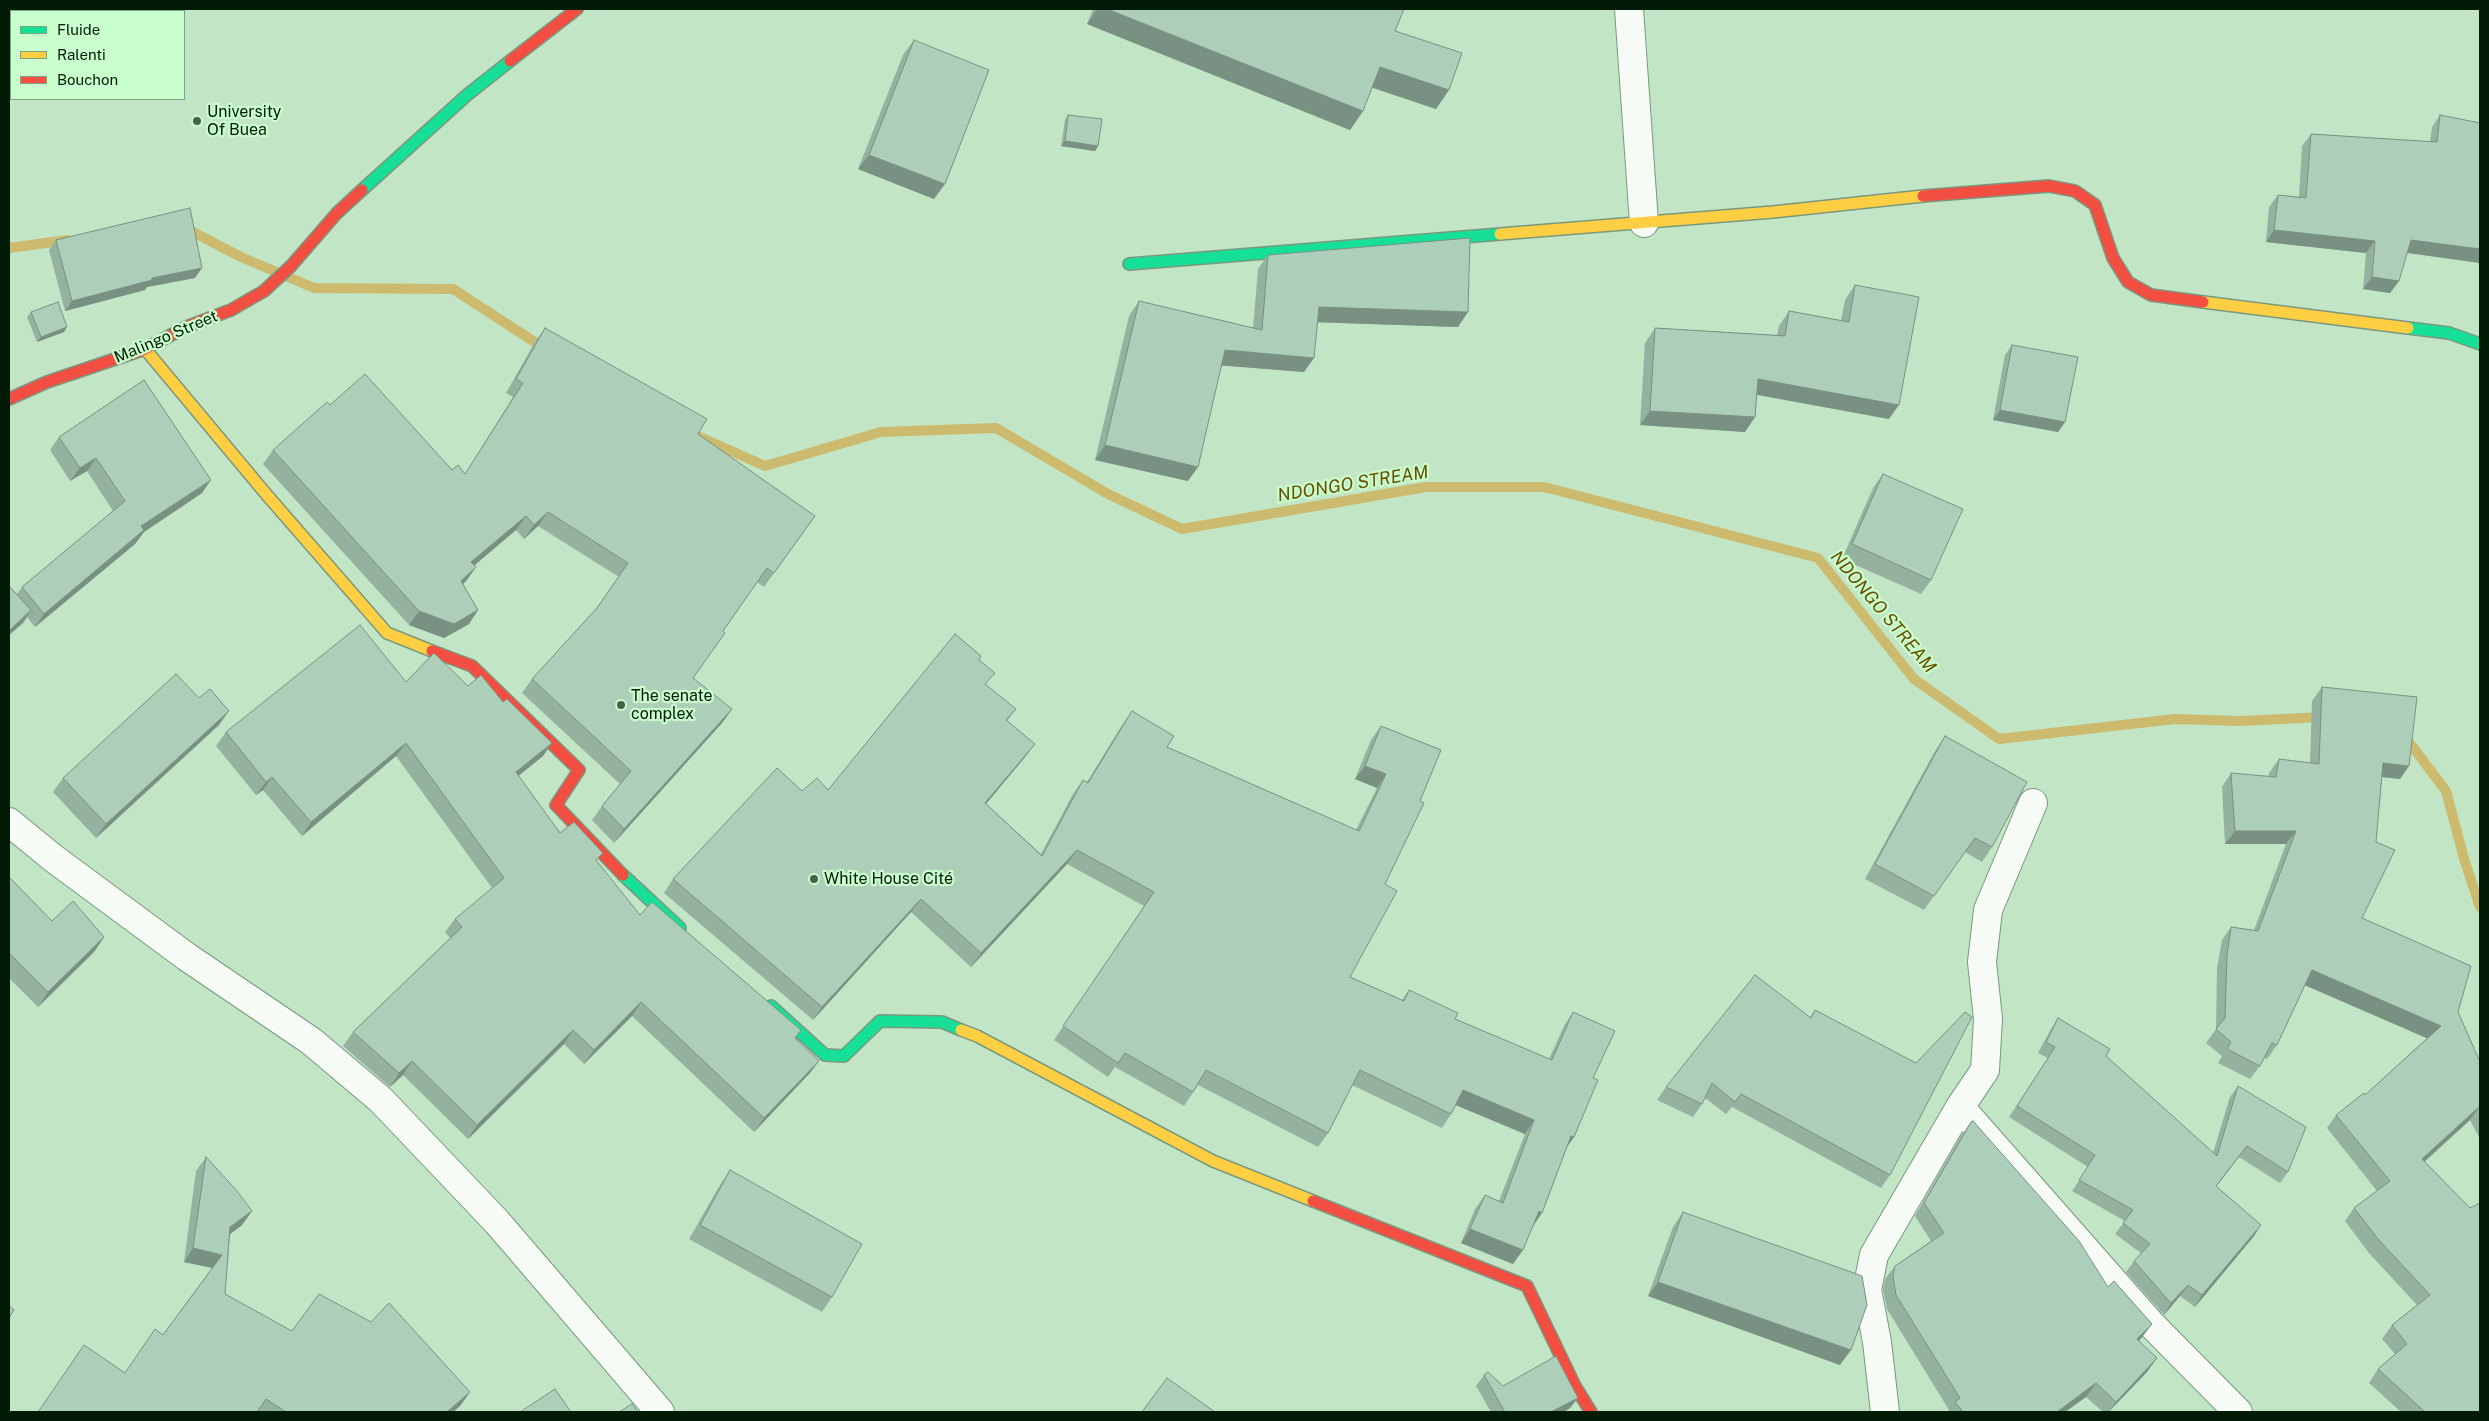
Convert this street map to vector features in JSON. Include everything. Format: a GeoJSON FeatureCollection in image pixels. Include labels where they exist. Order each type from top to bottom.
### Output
{"type":"FeatureCollection","features":[{"type":"Feature","properties":{"kind":"street","name":"Malingo Street"},"geometry":{"type":"LineString","coordinates":[[9,399],[47,382],[145,349],[186,326],[231,310],[264,291],[291,266],[337,214],[467,95],[577,9]]}},
{"type":"Feature","properties":{"kind":"street"},"geometry":{"type":"LineString","coordinates":[[1628,9],[1644,223]]}},
{"type":"Feature","properties":{"kind":"street"},"geometry":{"type":"LineString","coordinates":[[1130,264],[1644,223],[2049,186],[2075,191],[2095,205],[2113,258],[2128,282],[2151,295],[2448,332],[2480,344]]}},
{"type":"Feature","properties":{"kind":"street"},"geometry":{"type":"LineString","coordinates":[[145,349],[266,494],[387,633],[472,666],[579,770],[556,805],[643,896],[688,935]]}},
{"type":"Feature","properties":{"kind":"street"},"geometry":{"type":"LineString","coordinates":[[1885,1412],[1867,1290],[1874,1255],[1960,1107],[1985,1070],[1988,1019],[1982,962],[1988,910],[2033,803]]}},
{"type":"Feature","properties":{"kind":"street"},"geometry":{"type":"LineString","coordinates":[[9,822],[53,858],[187,957],[311,1041],[381,1100],[497,1222],[660,1412]]}},
{"type":"Feature","properties":{"kind":"street"},"geometry":{"type":"LineString","coordinates":[[764,1000],[825,1055],[844,1056],[880,1022],[942,1022],[977,1036],[1213,1161],[1527,1286],[1575,1386],[1591,1412]]}},
{"type":"Feature","properties":{"kind":"street"},"geometry":{"type":"LineString","coordinates":[[1960,1107],[2150,1323],[2238,1412]]}},
{"type":"Feature","properties":{"kind":"building"},"geometry":{"type":"Polygon","coordinates":[[[1107,9],[1404,9],[1395,31],[1462,53],[1449,90],[1380,67],[1363,111],[1107,9]]]}},
{"type":"Feature","properties":{"kind":"building"},"geometry":{"type":"Polygon","coordinates":[[[914,40],[989,70],[945,184],[869,155],[914,40]]]}},
{"type":"Feature","properties":{"kind":"building"},"geometry":{"type":"Polygon","coordinates":[[[1068,115],[1102,119],[1098,146],[1065,141],[1068,115]]]}},
{"type":"Feature","properties":{"kind":"building"},"geometry":{"type":"Polygon","coordinates":[[[2440,115],[2480,123],[2480,249],[2411,240],[2399,281],[2372,277],[2375,241],[2274,230],[2278,195],[2306,198],[2311,134],[2437,142],[2440,115]]]}},
{"type":"Feature","properties":{"kind":"building"},"geometry":{"type":"Polygon","coordinates":[[[190,208],[202,268],[152,278],[152,280],[72,301],[56,240],[190,208]]]}},
{"type":"Feature","properties":{"kind":"building"},"geometry":{"type":"Polygon","coordinates":[[[1470,238],[1468,312],[1319,307],[1314,358],[1225,350],[1198,467],[1105,445],[1139,301],[1262,330],[1268,255],[1470,238]]]}},
{"type":"Feature","properties":{"kind":"building"},"geometry":{"type":"Polygon","coordinates":[[[1855,285],[1919,297],[1899,405],[1758,379],[1755,417],[1650,411],[1655,328],[1785,336],[1789,311],[1849,322],[1855,285]]]}},
{"type":"Feature","properties":{"kind":"building"},"geometry":{"type":"Polygon","coordinates":[[[58,302],[67,327],[41,337],[31,312],[58,302]]]}},
{"type":"Feature","properties":{"kind":"building"},"geometry":{"type":"Polygon","coordinates":[[[545,328],[707,419],[698,434],[815,516],[774,573],[767,568],[693,678],[732,709],[624,829],[602,806],[631,771],[532,679],[597,608],[628,563],[548,512],[534,525],[526,516],[471,562],[476,567],[461,581],[478,610],[454,624],[419,611],[273,450],[327,402],[330,405],[365,374],[452,470],[458,465],[465,474],[523,383],[516,379],[545,328]]]}},
{"type":"Feature","properties":{"kind":"building"},"geometry":{"type":"Polygon","coordinates":[[[2012,345],[2078,357],[2065,422],[2000,410],[2012,345]]]}},
{"type":"Feature","properties":{"kind":"building"},"geometry":{"type":"Polygon","coordinates":[[[144,380],[211,480],[141,526],[144,530],[44,614],[22,587],[125,501],[96,458],[80,468],[59,437],[144,380]]]}},
{"type":"Feature","properties":{"kind":"building"},"geometry":{"type":"Polygon","coordinates":[[[1883,474],[1963,509],[1931,580],[1852,544],[1883,474]]]}},
{"type":"Feature","properties":{"kind":"building"},"geometry":{"type":"Polygon","coordinates":[[[9,586],[31,610],[9,631],[9,586]]]}},
{"type":"Feature","properties":{"kind":"building"},"geometry":{"type":"Polygon","coordinates":[[[360,625],[406,682],[434,653],[468,686],[481,675],[503,702],[507,699],[552,743],[516,772],[560,833],[574,822],[603,853],[596,860],[640,915],[652,902],[801,1030],[795,1038],[819,1061],[764,1118],[641,1002],[594,1050],[573,1030],[477,1125],[412,1061],[399,1073],[353,1032],[462,927],[455,919],[504,878],[406,743],[311,822],[272,777],[266,782],[226,732],[360,625]]]}},
{"type":"Feature","properties":{"kind":"building"},"geometry":{"type":"Polygon","coordinates":[[[955,634],[981,656],[979,660],[995,673],[985,684],[1016,709],[1006,720],[1035,744],[985,803],[1042,856],[1083,780],[1088,783],[1132,711],[1174,736],[1167,747],[1359,831],[1386,774],[1365,766],[1381,726],[1441,750],[1420,801],[1424,803],[1385,884],[1397,891],[1350,977],[1404,1001],[1409,990],[1458,1013],[1455,1019],[1552,1060],[1573,1012],[1615,1031],[1593,1078],[1598,1080],[1574,1137],[1571,1136],[1542,1213],[1539,1211],[1523,1250],[1470,1229],[1485,1195],[1503,1203],[1534,1120],[1463,1090],[1451,1114],[1360,1070],[1328,1133],[1206,1070],[1193,1092],[1125,1053],[1118,1063],[1063,1026],[1154,892],[1077,850],[981,953],[921,899],[822,1007],[673,879],[777,768],[802,791],[817,778],[828,790],[955,634]]]}},
{"type":"Feature","properties":{"kind":"building"},"geometry":{"type":"Polygon","coordinates":[[[176,674],[199,698],[210,689],[229,711],[106,824],[63,778],[176,674]]]}},
{"type":"Feature","properties":{"kind":"building"},"geometry":{"type":"Polygon","coordinates":[[[2322,687],[2417,697],[2409,766],[2383,763],[2376,842],[2395,850],[2362,918],[2471,966],[2458,1012],[2480,1062],[2480,1106],[2422,1159],[2470,1208],[2480,1203],[2480,1412],[2425,1412],[2378,1369],[2407,1344],[2392,1325],[2430,1295],[2378,1239],[2354,1208],[2390,1181],[2336,1115],[2364,1093],[2365,1095],[2441,1026],[2312,970],[2277,1045],[2272,1043],[2260,1066],[2227,1049],[2231,1042],[2216,1029],[2225,1018],[2227,955],[2231,927],[2258,931],[2296,831],[2235,831],[2231,773],[2276,777],[2279,759],[2319,764],[2322,687]]]}},
{"type":"Feature","properties":{"kind":"building"},"geometry":{"type":"Polygon","coordinates":[[[1945,736],[2027,782],[1992,847],[1975,838],[1934,896],[1875,864],[1945,736]]]}},
{"type":"Feature","properties":{"kind":"building"},"geometry":{"type":"Polygon","coordinates":[[[9,877],[52,921],[73,901],[104,937],[48,992],[9,953],[9,877]]]}},
{"type":"Feature","properties":{"kind":"building"},"geometry":{"type":"Polygon","coordinates":[[[1755,975],[1811,1018],[1815,1010],[1916,1063],[1965,1012],[1972,1017],[1890,1175],[1741,1094],[1735,1102],[1712,1083],[1702,1104],[1666,1087],[1755,975]]]}},
{"type":"Feature","properties":{"kind":"building"},"geometry":{"type":"Polygon","coordinates":[[[2058,1018],[2110,1049],[2106,1056],[2217,1156],[2238,1086],[2306,1127],[2288,1172],[2247,1146],[2216,1186],[2261,1225],[2202,1295],[2188,1285],[2171,1303],[2169,1301],[2134,1261],[2150,1244],[2123,1223],[2133,1210],[2079,1180],[2095,1155],[2017,1106],[2055,1047],[2046,1042],[2058,1018]]]}},
{"type":"Feature","properties":{"kind":"building"},"geometry":{"type":"Polygon","coordinates":[[[1973,1121],[2079,1241],[2108,1287],[2114,1281],[2152,1324],[2137,1339],[2157,1358],[2116,1402],[2096,1383],[2057,1412],[1963,1412],[1955,1402],[1960,1398],[1896,1295],[1893,1276],[1895,1266],[1944,1233],[1924,1203],[1973,1121]]]}},
{"type":"Feature","properties":{"kind":"building"},"geometry":{"type":"Polygon","coordinates":[[[206,1157],[237,1191],[252,1211],[230,1227],[225,1294],[292,1331],[319,1294],[371,1322],[389,1303],[470,1392],[447,1412],[286,1412],[266,1399],[257,1412],[38,1412],[84,1345],[125,1373],[155,1329],[163,1335],[222,1255],[193,1248],[206,1157]]]}},
{"type":"Feature","properties":{"kind":"building"},"geometry":{"type":"Polygon","coordinates":[[[730,1170],[862,1244],[832,1297],[700,1225],[730,1170]]]}},
{"type":"Feature","properties":{"kind":"building"},"geometry":{"type":"Polygon","coordinates":[[[1683,1212],[1862,1276],[1867,1305],[1851,1350],[1658,1282],[1683,1212]]]}},
{"type":"Feature","properties":{"kind":"building"},"geometry":{"type":"Polygon","coordinates":[[[9,1306],[14,1310],[9,1318],[9,1306]]]}},
{"type":"Feature","properties":{"kind":"building"},"geometry":{"type":"Polygon","coordinates":[[[1556,1356],[1578,1398],[1551,1412],[1505,1412],[1484,1375],[1488,1372],[1503,1386],[1556,1356]]]}},
{"type":"Feature","properties":{"kind":"building"},"geometry":{"type":"Polygon","coordinates":[[[1167,1378],[1215,1412],[1142,1412],[1167,1378]]]}},
{"type":"Feature","properties":{"kind":"building"},"geometry":{"type":"Polygon","coordinates":[[[555,1389],[571,1412],[520,1412],[555,1389]]]}},
{"type":"Feature","properties":{"kind":"building"},"geometry":{"type":"Polygon","coordinates":[[[632,1404],[638,1412],[619,1412],[632,1404]]]}},
{"type":"Feature","properties":{"kind":"waterway","name":"NDONGO STREAM"},"geometry":{"type":"LineString","coordinates":[[184,233],[193,232],[241,257],[314,288],[453,289],[547,350]]}},
{"type":"Feature","properties":{"kind":"waterway"},"geometry":{"type":"LineString","coordinates":[[9,248],[67,240]]}},
{"type":"Feature","properties":{"kind":"waterway","name":"NDONGO STREAM"},"geometry":{"type":"LineString","coordinates":[[693,434],[765,466],[881,432],[996,428],[1108,494],[1182,529],[1426,487],[1544,487],[1818,558],[1914,679],[1999,739],[2175,719],[2240,721],[2324,717]]}},
{"type":"Feature","properties":{"kind":"waterway","name":"NDONGO STREAM"},"geometry":{"type":"LineString","coordinates":[[2402,737],[2409,742],[2446,791],[2465,862],[2480,907]]}},
{"type":"Feature","properties":{"kind":"traffic: fast"},"geometry":{"type":"LineString","coordinates":[[362,190],[467,95],[510,61]]}},
{"type":"Feature","properties":{"kind":"traffic: fast"},"geometry":{"type":"LineString","coordinates":[[1129,264],[1500,234]]}},
{"type":"Feature","properties":{"kind":"traffic: fast"},"geometry":{"type":"LineString","coordinates":[[2408,328],[2449,333],[2480,344]]}},
{"type":"Feature","properties":{"kind":"traffic: fast"},"geometry":{"type":"LineString","coordinates":[[623,875],[680,928]]}},
{"type":"Feature","properties":{"kind":"traffic: fast"},"geometry":{"type":"LineString","coordinates":[[771,1006],[825,1055],[844,1056],[880,1021],[942,1022],[961,1030]]}},
{"type":"Feature","properties":{"kind":"traffic: slow"},"geometry":{"type":"LineString","coordinates":[[1500,234],[1773,212],[1923,196]]}},
{"type":"Feature","properties":{"kind":"traffic: slow"},"geometry":{"type":"LineString","coordinates":[[2203,302],[2408,328]]}},
{"type":"Feature","properties":{"kind":"traffic: slow"},"geometry":{"type":"LineString","coordinates":[[145,349],[266,494],[387,633],[432,651]]}},
{"type":"Feature","properties":{"kind":"traffic: slow"},"geometry":{"type":"LineString","coordinates":[[961,1030],[977,1036],[1213,1161],[1313,1201]]}},
{"type":"Feature","properties":{"kind":"traffic: jam"},"geometry":{"type":"LineString","coordinates":[[510,61],[577,9]]}},
{"type":"Feature","properties":{"kind":"traffic: jam"},"geometry":{"type":"LineString","coordinates":[[1923,196],[2049,186],[2075,191],[2095,205],[2113,258],[2128,282],[2151,295],[2203,302]]}},
{"type":"Feature","properties":{"kind":"traffic: jam"},"geometry":{"type":"LineString","coordinates":[[9,399],[47,382],[145,349],[186,327],[231,310],[264,291],[291,266],[337,213],[362,190]]}},
{"type":"Feature","properties":{"kind":"traffic: jam"},"geometry":{"type":"LineString","coordinates":[[432,651],[472,666],[579,770],[556,805],[623,875]]}},
{"type":"Feature","properties":{"kind":"traffic: jam"},"geometry":{"type":"LineString","coordinates":[[1313,1201],[1527,1286],[1575,1386],[1591,1412]]}},
{"type":"Feature","properties":{"kind":"place","name":"University Of Buea"},"geometry":{"type":"Point","coordinates":[197,121]}},
{"type":"Feature","properties":{"kind":"place","name":"The senate complex"},"geometry":{"type":"Point","coordinates":[621,705]}},
{"type":"Feature","properties":{"kind":"place","name":"White House Cité"},"geometry":{"type":"Point","coordinates":[814,879]}}]}
